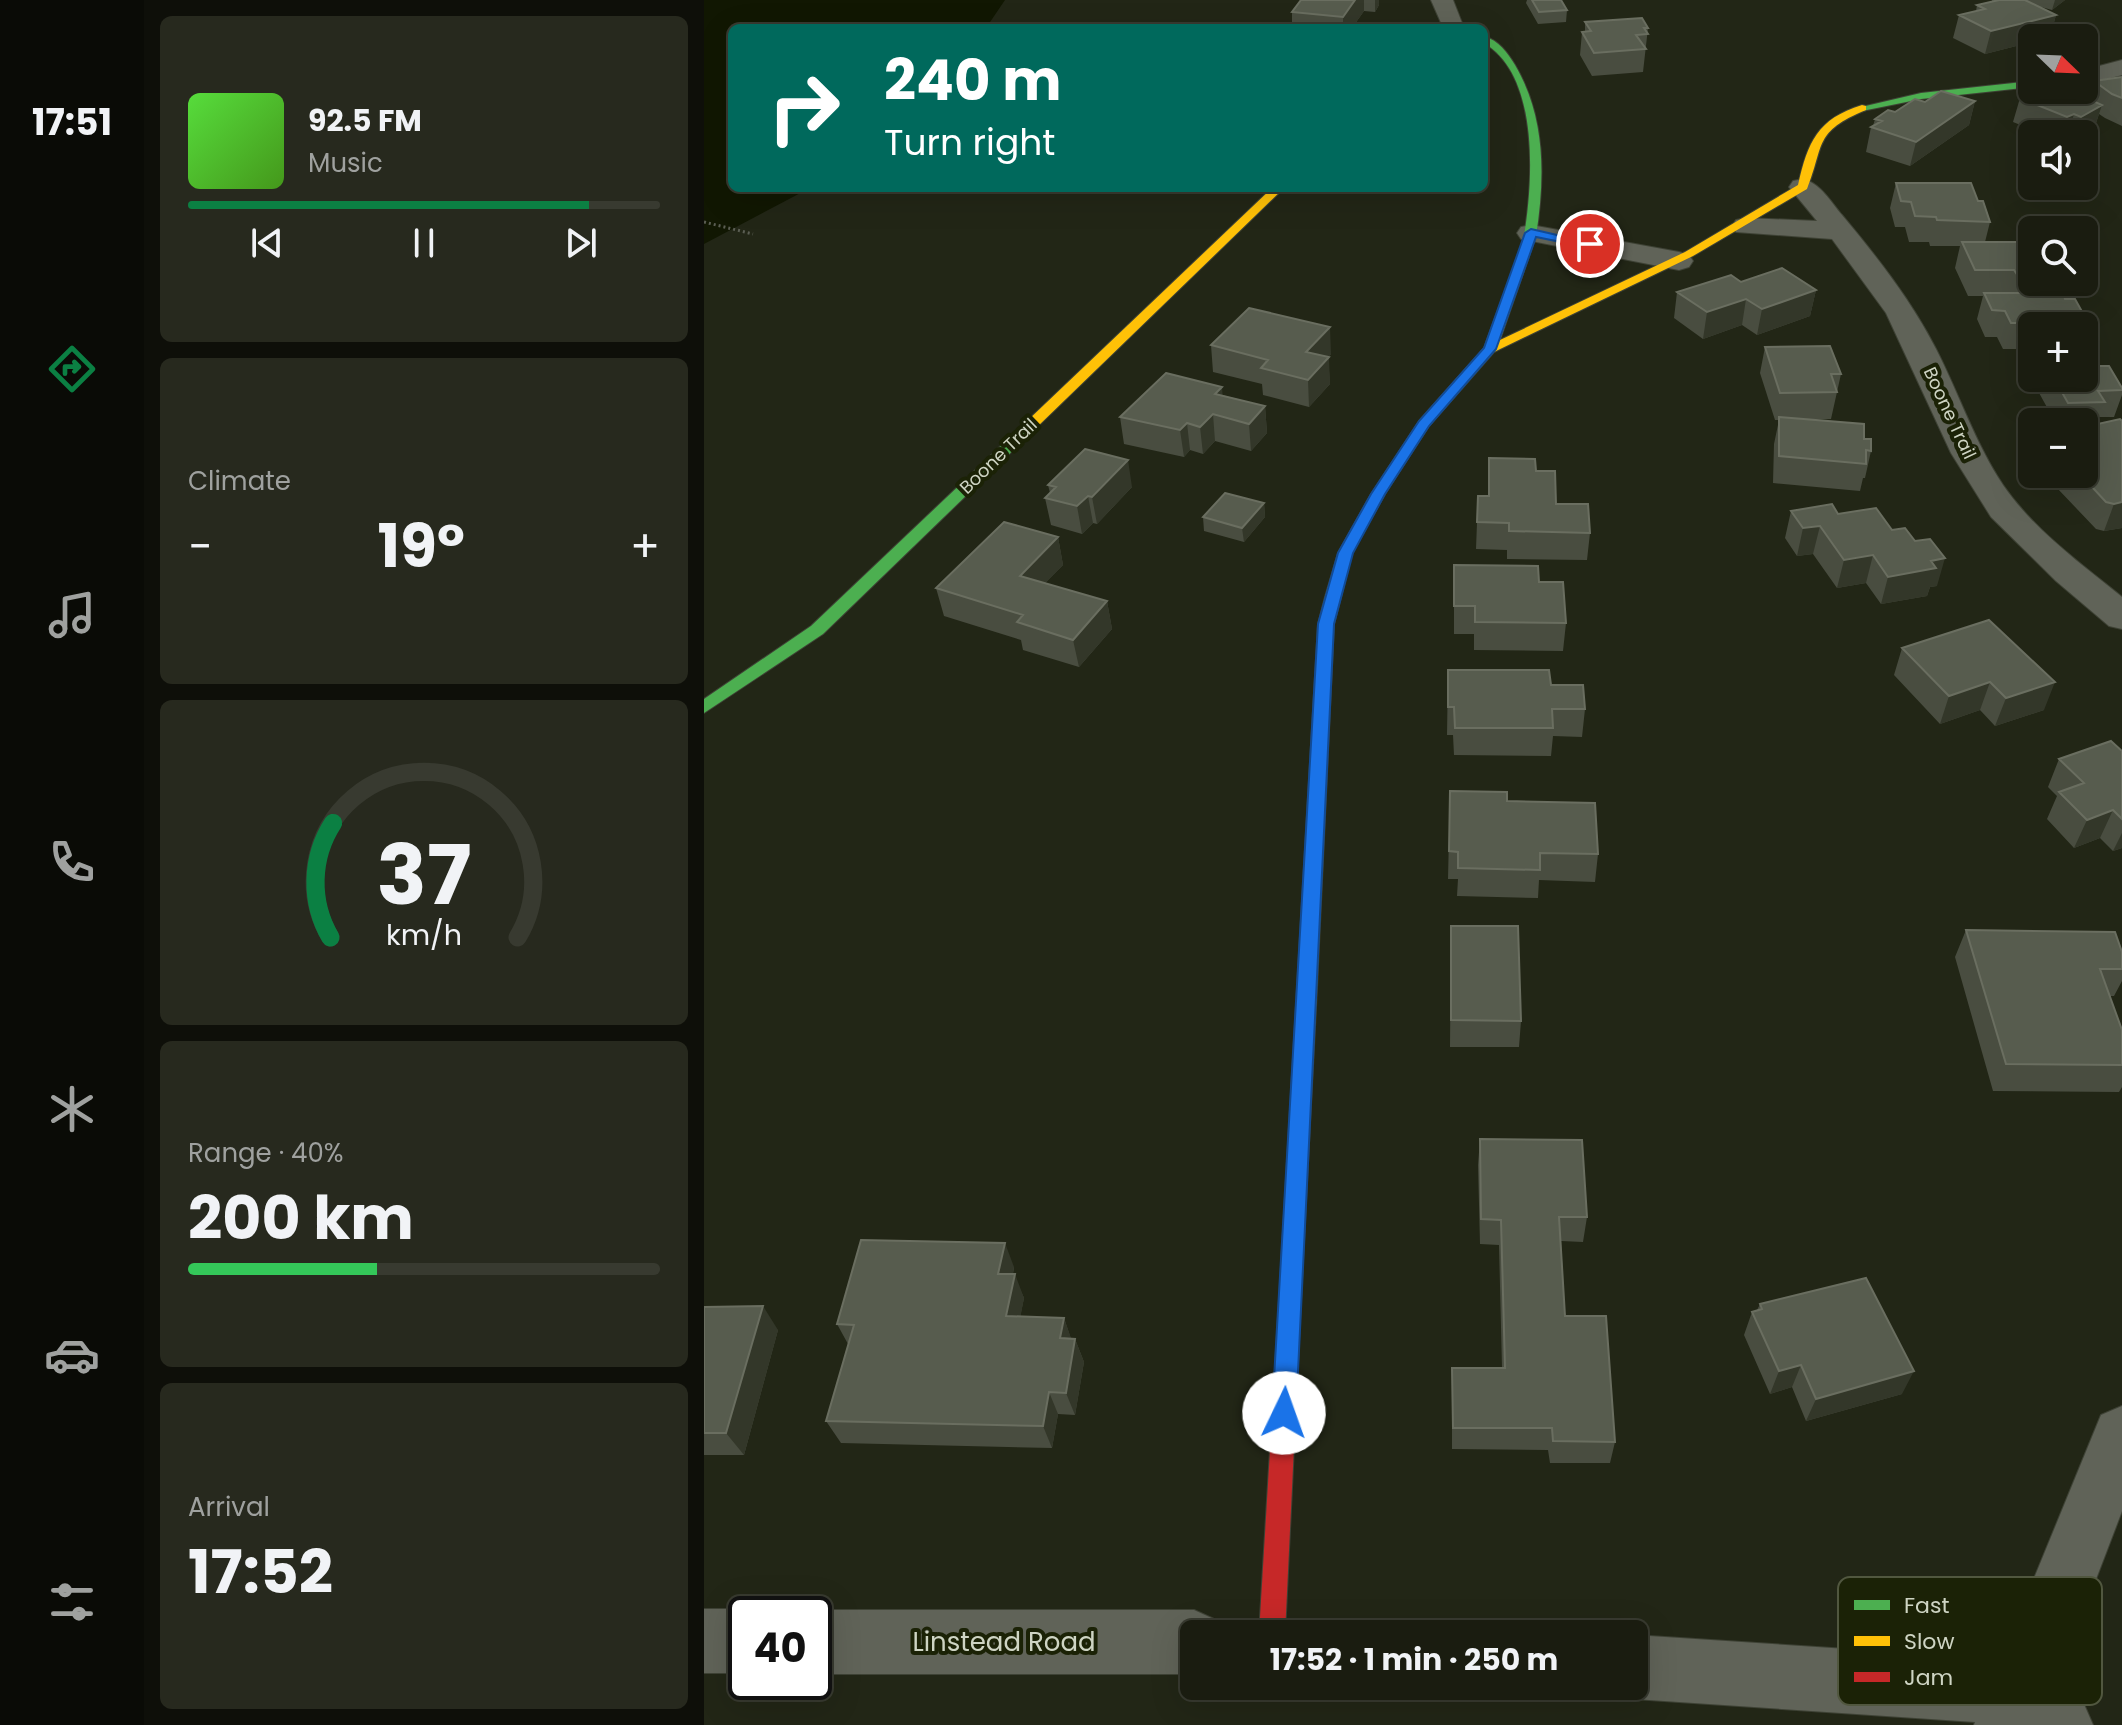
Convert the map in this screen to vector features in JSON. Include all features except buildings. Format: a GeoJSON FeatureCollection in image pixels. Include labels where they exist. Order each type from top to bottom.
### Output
{"type":"FeatureCollection","features":[{"type":"Feature","properties":{"kind":"street"},"geometry":{"type":"LineString","coordinates":[[1442,0],[1454,24]]}},
{"type":"Feature","properties":{"kind":"street"},"geometry":{"type":"LineString","coordinates":[[1273,1620],[1326,624],[1345,553],[1378,494],[1424,424],[1490,349],[1531,233],[1537,137],[1527,93],[1498,45],[1488,41]]}},
{"type":"Feature","properties":{"kind":"street"},"geometry":{"type":"LineString","coordinates":[[2098,74],[2122,67]]}},
{"type":"Feature","properties":{"kind":"street"},"geometry":{"type":"LineString","coordinates":[[1490,349],[1679,261],[1746,226],[1803,187],[1812,143],[1825,126],[1851,112],[1899,100],[2018,86]]}},
{"type":"Feature","properties":{"kind":"street","name":"Boone Trail"},"geometry":{"type":"LineString","coordinates":[[1803,187],[1863,257],[1912,332],[1970,457],[1991,493],[2033,540],[2122,617]]}},
{"type":"Feature","properties":{"kind":"street","name":"Boone Trail"},"geometry":{"type":"LineString","coordinates":[[704,707],[817,630],[1274,192]]}},
{"type":"Feature","properties":{"kind":"street"},"geometry":{"type":"LineString","coordinates":[[1746,226],[1841,231]]}},
{"type":"Feature","properties":{"kind":"street"},"geometry":{"type":"LineString","coordinates":[[1531,233],[1679,261]]}},
{"type":"Feature","properties":{"kind":"street"},"geometry":{"type":"LineString","coordinates":[[2075,1577],[2122,1435]]}},
{"type":"Feature","properties":{"kind":"street"},"geometry":{"type":"LineString","coordinates":[[704,1641],[728,1641]]}},
{"type":"Feature","properties":{"kind":"street","name":"Linstead Road"},"geometry":{"type":"LineString","coordinates":[[832,1642],[1180,1642]]}},
{"type":"Feature","properties":{"kind":"street"},"geometry":{"type":"LineString","coordinates":[[1648,1669],[1838,1691]]}},
{"type":"Feature","properties":{"kind":"street"},"geometry":{"type":"LineString","coordinates":[[1954,1705],[2030,1714]]}},
{"type":"Feature","properties":{"kind":"path"},"geometry":{"type":"LineString","coordinates":[[704,222],[753,234]]}},
{"type":"Feature","properties":{"kind":"shaded area"},"geometry":{"type":"Polygon","coordinates":[[[704,0],[1005,0],[989,24],[728,24],[728,192],[802,192],[704,244],[704,0]]]}},
{"type":"Feature","properties":{"kind":"traffic: fast"},"geometry":{"type":"LineString","coordinates":[[1488,41],[1504,55],[1513,70],[1534,129],[1537,172],[1530,236]]}},
{"type":"Feature","properties":{"kind":"traffic: fast"},"geometry":{"type":"LineString","coordinates":[[1862,108],[1921,96],[2018,86]]}},
{"type":"Feature","properties":{"kind":"traffic: fast"},"geometry":{"type":"LineString","coordinates":[[704,707],[817,630],[1030,426]]}},
{"type":"Feature","properties":{"kind":"traffic: fast"},"geometry":{"type":"LineString","coordinates":[[1307,988],[1326,624],[1333,597]]}},
{"type":"Feature","properties":{"kind":"traffic: slow"},"geometry":{"type":"LineString","coordinates":[[1490,349],[1689,254],[1803,187],[1819,137],[1834,121],[1862,108]]}},
{"type":"Feature","properties":{"kind":"traffic: slow"},"geometry":{"type":"LineString","coordinates":[[1030,426],[1274,192]]}},
{"type":"Feature","properties":{"kind":"traffic: slow"},"geometry":{"type":"LineString","coordinates":[[1333,597],[1345,553],[1378,494],[1424,424],[1490,349],[1530,236]]}},
{"type":"Feature","properties":{"kind":"traffic: slow"},"geometry":{"type":"LineString","coordinates":[[1290,1300],[1307,988]]}},
{"type":"Feature","properties":{"kind":"traffic: jam"},"geometry":{"type":"LineString","coordinates":[[1273,1620],[1290,1300]]}},
{"type":"Feature","properties":{"kind":"route"},"geometry":{"type":"LineString","coordinates":[[1284,1413],[1326,624],[1345,553],[1378,494],[1424,424],[1490,349],[1531,233],[1590,244]]}}]}
